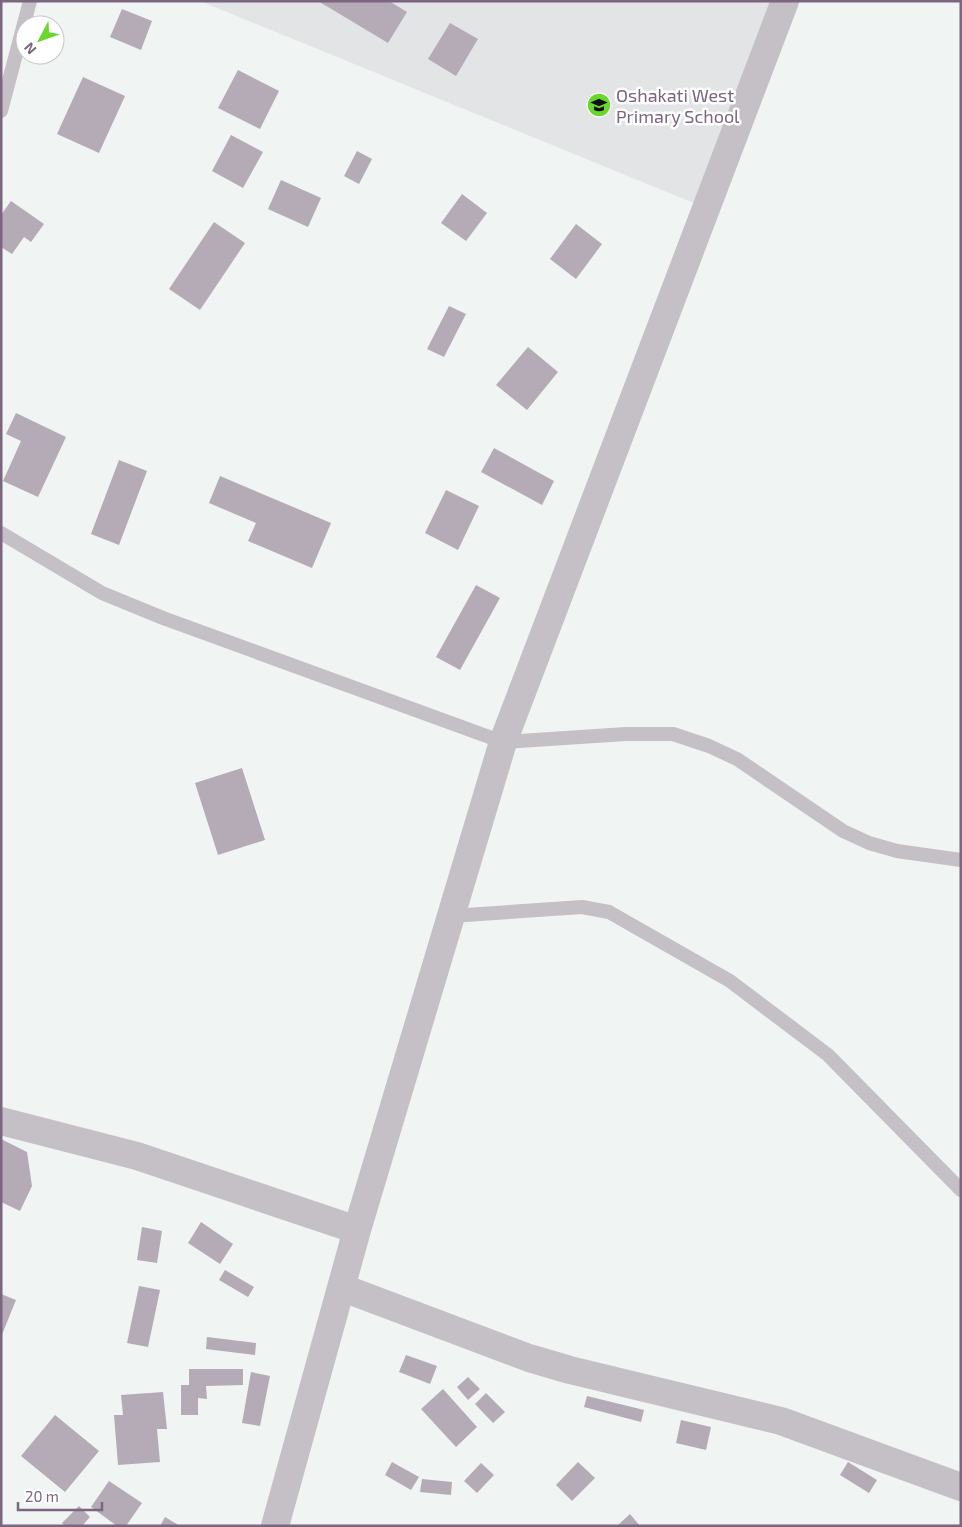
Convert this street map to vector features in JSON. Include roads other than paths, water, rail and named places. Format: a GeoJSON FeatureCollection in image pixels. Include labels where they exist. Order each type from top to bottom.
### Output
{"type":"FeatureCollection","features":[{"type":"Feature","properties":{"kind":"street"},"geometry":{"type":"LineString","coordinates":[[275,1526],[343,1288],[357,1230],[503,742],[785,1]]}},
{"type":"Feature","properties":{"kind":"street"},"geometry":{"type":"LineString","coordinates":[[1,1121],[137,1156],[357,1230]]}},
{"type":"Feature","properties":{"kind":"street"},"geometry":{"type":"LineString","coordinates":[[343,1288],[530,1358],[570,1370],[781,1421],[961,1487]]}},
{"type":"Feature","properties":{"kind":"lane"},"geometry":{"type":"LineString","coordinates":[[1,111],[30,1]]}},
{"type":"Feature","properties":{"kind":"lane"},"geometry":{"type":"LineString","coordinates":[[1,533],[102,593],[163,618],[503,742],[626,734],[673,734],[710,746],[737,759],[843,831],[869,843],[897,851],[961,860]]}},
{"type":"Feature","properties":{"kind":"lane"},"geometry":{"type":"LineString","coordinates":[[451,916],[582,907],[609,912],[730,981],[828,1055],[961,1190]]}},
{"type":"Feature","properties":{"kind":"place","name":"Oshakati West Primary School"},"geometry":{"type":"Point","coordinates":[599,105]}}]}
